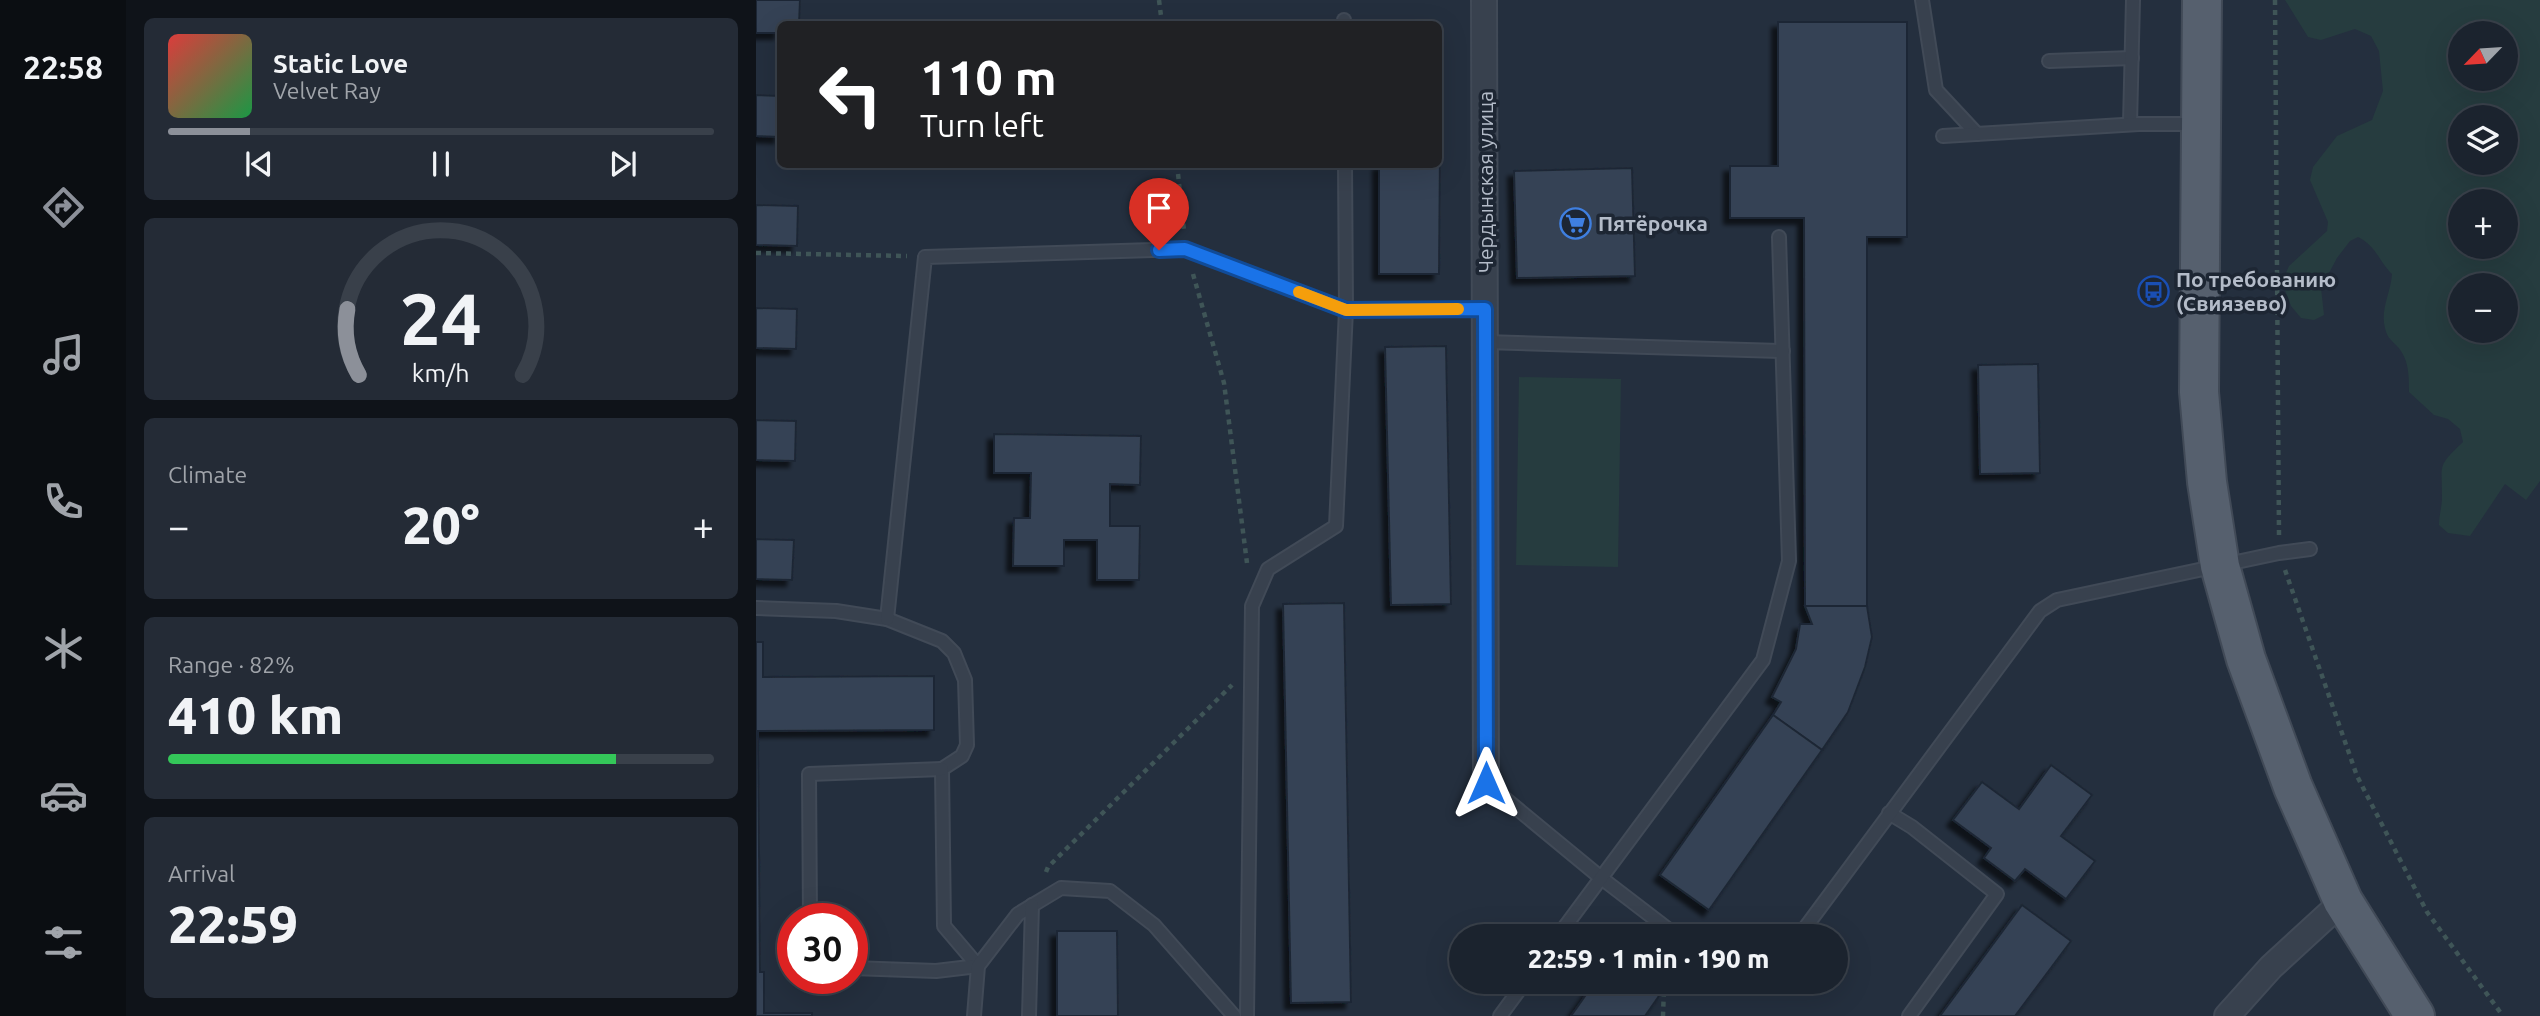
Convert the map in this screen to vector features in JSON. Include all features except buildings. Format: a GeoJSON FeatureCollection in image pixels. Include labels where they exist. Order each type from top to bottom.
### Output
{"type":"FeatureCollection","features":[{"type":"Feature","properties":{"kind":"main road"},"geometry":{"type":"LineString","coordinates":[[2202,0],[2200,392],[2207,482],[2220,566],[2256,684],[2293,787],[2343,901],[2409,1014]]}},
{"type":"Feature","properties":{"kind":"street","name":"Чердынская улица"},"geometry":{"type":"LineString","coordinates":[[1484,0],[1486,783]]}},
{"type":"Feature","properties":{"kind":"street"},"geometry":{"type":"LineString","coordinates":[[2227,1016],[2271,967],[2343,901]]}},
{"type":"Feature","properties":{"kind":"lane"},"geometry":{"type":"LineString","coordinates":[[1922,0],[1936,90],[1977,134]]}},
{"type":"Feature","properties":{"kind":"lane"},"geometry":{"type":"LineString","coordinates":[[2130,124],[2133,0]]}},
{"type":"Feature","properties":{"kind":"lane"},"geometry":{"type":"LineString","coordinates":[[2049,61],[2132,58]]}},
{"type":"Feature","properties":{"kind":"lane"},"geometry":{"type":"LineString","coordinates":[[1943,136],[2130,124],[2200,124]]}},
{"type":"Feature","properties":{"kind":"lane"},"geometry":{"type":"LineString","coordinates":[[1247,1016],[1252,606],[1268,569],[1336,526],[1346,310],[1345,168]]}},
{"type":"Feature","properties":{"kind":"lane"},"geometry":{"type":"LineString","coordinates":[[1567,924],[1763,660],[1789,561],[1779,237]]}},
{"type":"Feature","properties":{"kind":"lane"},"geometry":{"type":"LineString","coordinates":[[887,619],[925,257],[1185,249],[1346,310],[1485,309]]}},
{"type":"Feature","properties":{"kind":"lane"},"geometry":{"type":"LineString","coordinates":[[1485,342],[1783,351]]}},
{"type":"Feature","properties":{"kind":"lane"},"geometry":{"type":"LineString","coordinates":[[1807,924],[2039,611],[2057,600],[2279,553],[2310,549]]}},
{"type":"Feature","properties":{"kind":"lane"},"geometry":{"type":"LineString","coordinates":[[756,608],[836,611],[887,619],[942,641],[954,653],[965,680],[967,745],[962,756],[942,769],[809,774],[810,903]]}},
{"type":"Feature","properties":{"kind":"lane"},"geometry":{"type":"LineString","coordinates":[[942,769],[944,926],[978,966]]}},
{"type":"Feature","properties":{"kind":"lane"},"geometry":{"type":"LineString","coordinates":[[1486,783],[1662,924]]}},
{"type":"Feature","properties":{"kind":"lane"},"geometry":{"type":"LineString","coordinates":[[1889,813],[1912,827],[1997,894],[1909,1016]]}},
{"type":"Feature","properties":{"kind":"lane"},"geometry":{"type":"LineString","coordinates":[[974,1016],[978,966],[1018,914],[1061,888],[1111,891],[1154,925],[1234,1016]]}},
{"type":"Feature","properties":{"kind":"lane"},"geometry":{"type":"LineString","coordinates":[[1030,1016],[1032,905]]}},
{"type":"Feature","properties":{"kind":"lane"},"geometry":{"type":"LineString","coordinates":[[868,969],[936,971],[978,966]]}},
{"type":"Feature","properties":{"kind":"lane"},"geometry":{"type":"LineString","coordinates":[[1500,1016],[1516,994]]}},
{"type":"Feature","properties":{"kind":"path"},"geometry":{"type":"LineString","coordinates":[[1159,0],[1162,21]]}},
{"type":"Feature","properties":{"kind":"path"},"geometry":{"type":"LineString","coordinates":[[2275,0],[2279,553],[2357,776],[2427,912],[2503,1016]]}},
{"type":"Feature","properties":{"kind":"path"},"geometry":{"type":"LineString","coordinates":[[1177,168],[1185,249],[1224,383],[1252,606]]}},
{"type":"Feature","properties":{"kind":"path"},"geometry":{"type":"LineString","coordinates":[[756,253],[925,257]]}},
{"type":"Feature","properties":{"kind":"path"},"geometry":{"type":"LineString","coordinates":[[1032,905],[1048,867],[1232,685],[1235,672]]}},
{"type":"Feature","properties":{"kind":"path"},"geometry":{"type":"LineString","coordinates":[[1663,1016],[1664,994]]}},
{"type":"Feature","properties":{"kind":"green space"},"geometry":{"type":"Polygon","coordinates":[[[2285,0],[2540,0],[2540,481],[2526,500],[2505,484],[2470,536],[2448,533],[2439,525],[2443,466],[2463,442],[2460,429],[2448,419],[2434,415],[2409,392],[2406,361],[2388,336],[2384,321],[2392,274],[2364,241],[2358,237],[2350,241],[2337,258],[2321,288],[2324,315],[2314,320],[2301,318],[2291,306],[2282,282],[2289,266],[2327,231],[2328,222],[2310,180],[2313,167],[2337,136],[2372,120],[2383,91],[2379,51],[2371,36],[2355,29],[2321,40],[2308,37],[2285,0]]]}},
{"type":"Feature","properties":{"kind":"green space"},"geometry":{"type":"Polygon","coordinates":[[[1519,377],[1621,379],[1618,567],[1516,565],[1519,377]]]}},
{"type":"Feature","properties":{"kind":"slow traffic"},"geometry":{"type":"LineString","coordinates":[[1299,292],[1346,310],[1458,309]]}},
{"type":"Feature","properties":{"kind":"place","name":"Пятёрочка"},"geometry":{"type":"Point","coordinates":[1575,223]}},
{"type":"Feature","properties":{"kind":"place","name":"По требованию (Свиязево)"},"geometry":{"type":"Point","coordinates":[2153,291]}},
{"type":"Feature","properties":{"kind":"route"},"geometry":{"type":"LineString","coordinates":[[1159,250],[1185,249],[1346,310],[1485,309],[1486,783]]}}]}
